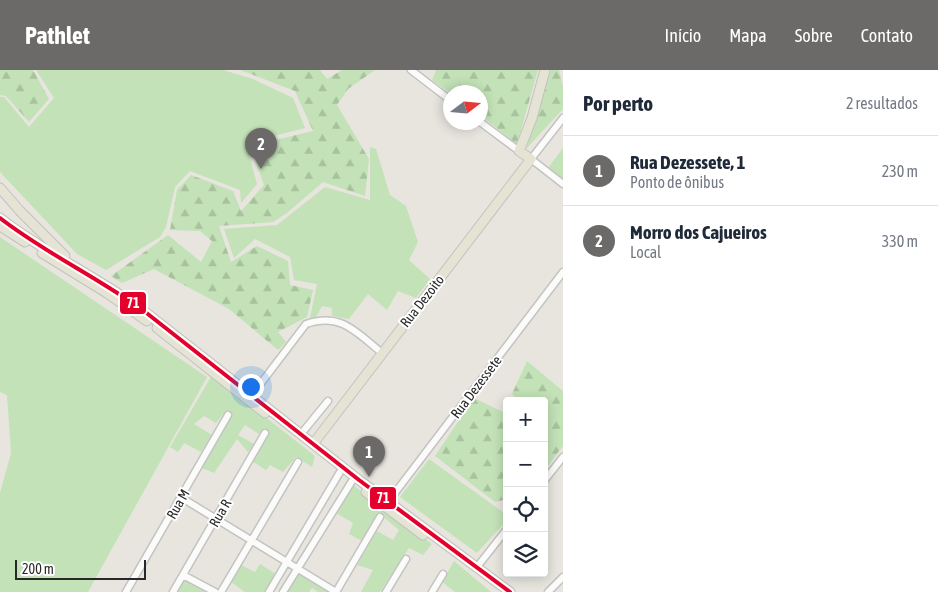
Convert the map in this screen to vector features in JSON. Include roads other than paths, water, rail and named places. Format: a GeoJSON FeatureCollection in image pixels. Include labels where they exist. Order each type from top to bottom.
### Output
{"type":"FeatureCollection","features":[{"type":"Feature","properties":{"kind":"main road"},"geometry":{"type":"LineString","coordinates":[[531,159],[519,151],[532,118],[545,70]]}},
{"type":"Feature","properties":{"kind":"main road","name":"Rua Dezoito"},"geometry":{"type":"LineString","coordinates":[[313,444],[531,159]]}},
{"type":"Feature","properties":{"kind":"main road"},"geometry":{"type":"LineString","coordinates":[[0,188],[20,211],[83,270]]}},
{"type":"Feature","properties":{"kind":"main road"},"geometry":{"type":"LineString","coordinates":[[0,218],[112,288],[158,321],[388,502],[510,592]]}},
{"type":"Feature","properties":{"kind":"main road"},"geometry":{"type":"LineString","coordinates":[[0,226],[107,293],[147,321],[386,508],[454,556],[499,592]]}},
{"type":"Feature","properties":{"kind":"street"},"geometry":{"type":"LineString","coordinates":[[411,70],[443,95]]}},
{"type":"Feature","properties":{"kind":"street"},"geometry":{"type":"LineString","coordinates":[[563,118],[531,159],[563,184]]}},
{"type":"Feature","properties":{"kind":"street"},"geometry":{"type":"LineString","coordinates":[[488,128],[519,151]]}},
{"type":"Feature","properties":{"kind":"street","name":"Rua Dezessete"},"geometry":{"type":"LineString","coordinates":[[388,502],[563,272]]}},
{"type":"Feature","properties":{"kind":"street"},"geometry":{"type":"LineString","coordinates":[[252,395],[306,324],[322,319],[340,321],[382,353]]}},
{"type":"Feature","properties":{"kind":"street"},"geometry":{"type":"LineString","coordinates":[[301,434],[328,401]]}},
{"type":"Feature","properties":{"kind":"street","name":"Rua M"},"geometry":{"type":"LineString","coordinates":[[126,592],[182,498],[228,415]]}},
{"type":"Feature","properties":{"kind":"street","name":"Rua R"},"geometry":{"type":"LineString","coordinates":[[173,592],[217,519],[265,433]]}},
{"type":"Feature","properties":{"kind":"street"},"geometry":{"type":"LineString","coordinates":[[548,476],[563,457]]}},
{"type":"Feature","properties":{"kind":"street"},"geometry":{"type":"LineString","coordinates":[[221,592],[298,462]]}},
{"type":"Feature","properties":{"kind":"street"},"geometry":{"type":"LineString","coordinates":[[269,592],[340,472]]}},
{"type":"Feature","properties":{"kind":"street"},"geometry":{"type":"LineString","coordinates":[[283,592],[352,481]]}},
{"type":"Feature","properties":{"kind":"street"},"geometry":{"type":"LineString","coordinates":[[182,498],[336,592],[380,517]]}},
{"type":"Feature","properties":{"kind":"street"},"geometry":{"type":"LineString","coordinates":[[477,568],[505,532]]}},
{"type":"Feature","properties":{"kind":"street"},"geometry":{"type":"LineString","coordinates":[[386,592],[406,559]]}},
{"type":"Feature","properties":{"kind":"street"},"geometry":{"type":"LineString","coordinates":[[432,592],[443,574]]}},
{"type":"Feature","properties":{"kind":"street"},"geometry":{"type":"LineString","coordinates":[[183,575],[215,592]]}},
{"type":"Feature","properties":{"kind":"street"},"geometry":{"type":"LineString","coordinates":[[548,592],[554,590],[563,577]]}},
{"type":"Feature","properties":{"kind":"place","name":"Morro dos Cajueiros"},"geometry":{"type":"Point","coordinates":[261,169]}},
{"type":"Feature","properties":{"kind":"place","name":"Rua Dezessete, 1"},"geometry":{"type":"Point","coordinates":[369,477]}}]}
